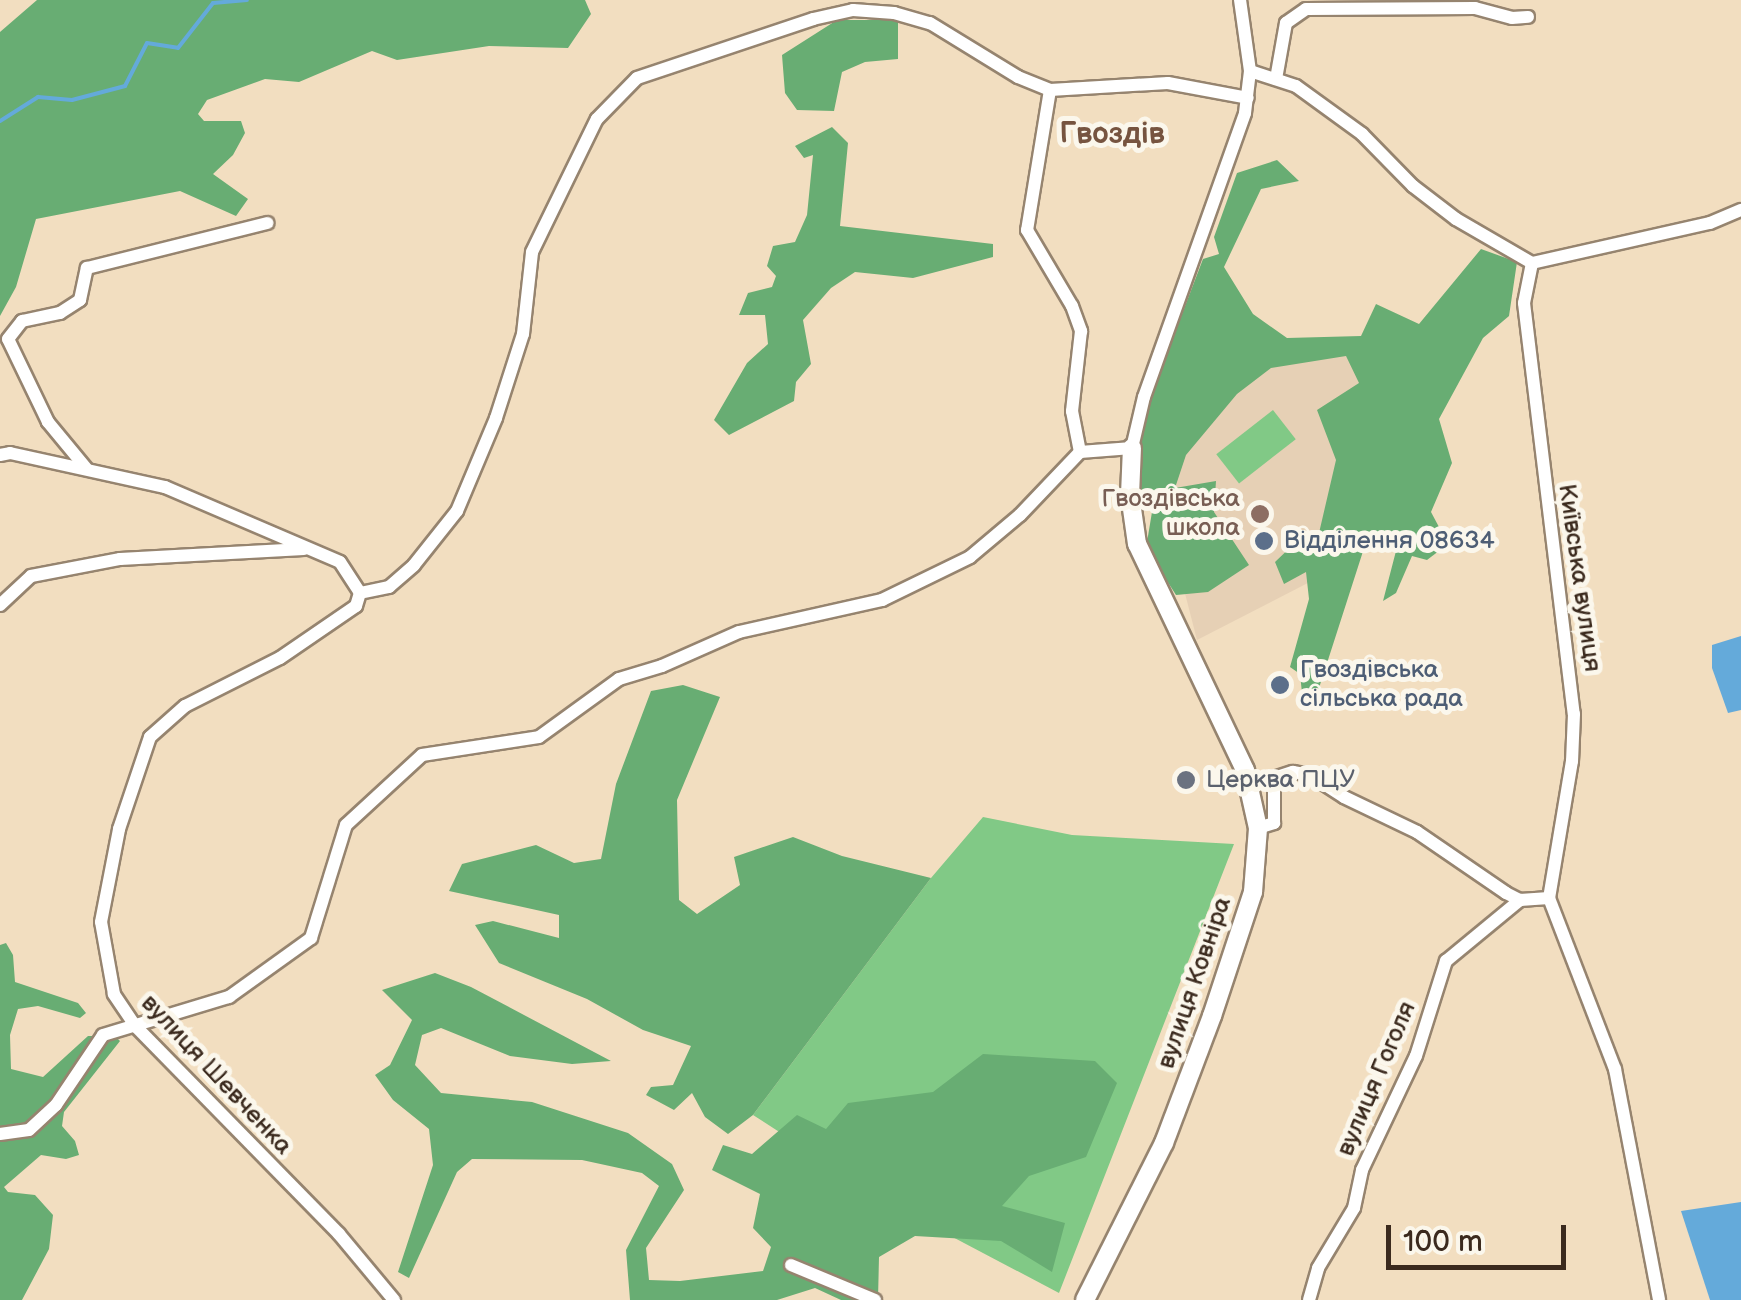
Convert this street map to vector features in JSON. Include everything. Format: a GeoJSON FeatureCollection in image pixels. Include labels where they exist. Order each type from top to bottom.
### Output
{"type":"FeatureCollection","features":[{"type":"Feature","properties":{"kind":"street"},"geometry":{"type":"LineString","coordinates":[[0,1134],[28,1130],[56,1105],[103,1035],[229,998],[311,938],[346,826],[422,755],[538,738],[619,679],[662,666],[739,632],[882,600],[970,557],[1020,515],[1080,452],[1132,448],[1144,398],[1248,98],[1250,72],[1240,0]]}},
{"type":"Feature","properties":{"kind":"street"},"geometry":{"type":"LineString","coordinates":[[1276,79],[1286,23],[1306,9],[1475,8],[1512,18],[1528,17]]}},
{"type":"Feature","properties":{"kind":"street","name":"вулиця Шевченка"},"geometry":{"type":"LineString","coordinates":[[394,1300],[339,1234],[136,1027],[114,994],[101,922],[119,829],[150,737],[184,706],[280,658],[356,606],[360,592],[388,587],[414,565],[457,511],[496,418],[523,334],[532,252],[597,120],[638,78],[853,10],[894,13],[930,23],[1018,78],[1050,90],[1168,84],[1248,98]]}},
{"type":"Feature","properties":{"kind":"street"},"geometry":{"type":"LineString","coordinates":[[1250,72],[1296,86],[1362,134],[1413,186],[1456,219],[1532,262],[1695,227],[1741,210]]}},
{"type":"Feature","properties":{"kind":"street"},"geometry":{"type":"LineString","coordinates":[[1050,90],[1027,230],[1072,306],[1081,332],[1072,411],[1080,452]]}},
{"type":"Feature","properties":{"kind":"street"},"geometry":{"type":"LineString","coordinates":[[86,468],[48,422],[4,335],[22,321],[60,314],[80,300],[87,268],[268,223]]}},
{"type":"Feature","properties":{"kind":"street","name":"Київська вулиця"},"geometry":{"type":"LineString","coordinates":[[1532,262],[1524,303],[1574,714],[1572,761],[1550,898]]}},
{"type":"Feature","properties":{"kind":"street","name":"вулиця Ковніра"},"geometry":{"type":"LineString","coordinates":[[1085,1300],[1164,1143],[1212,1016],[1253,892],[1258,828],[1245,770],[1136,544],[1130,494],[1132,448]]}},
{"type":"Feature","properties":{"kind":"street"},"geometry":{"type":"LineString","coordinates":[[0,455],[10,453],[165,487],[340,562],[360,592]]}},
{"type":"Feature","properties":{"kind":"street"},"geometry":{"type":"LineString","coordinates":[[0,605],[31,576],[120,558],[311,549]]}},
{"type":"Feature","properties":{"kind":"street"},"geometry":{"type":"LineString","coordinates":[[1258,828],[1274,823],[1274,778],[1294,772],[1310,774],[1344,797],[1418,832],[1520,900],[1550,898],[1616,1069],[1659,1300]]}},
{"type":"Feature","properties":{"kind":"street","name":"вулиця Гоголя"},"geometry":{"type":"LineString","coordinates":[[1309,1300],[1318,1268],[1354,1208],[1362,1170],[1416,1056],[1446,961],[1520,900]]}},
{"type":"Feature","properties":{"kind":"street"},"geometry":{"type":"LineString","coordinates":[[792,1265],[874,1300]]}},
{"type":"Feature","properties":{"kind":"shaded area","name":"Гвоздівська школа"},"geometry":{"type":"Polygon","coordinates":[[[1395,343],[1333,570],[1197,640],[1150,457],[1288,346],[1395,343]]]}},
{"type":"Feature","properties":{"kind":"green space"},"geometry":{"type":"Polygon","coordinates":[[[37,0],[585,0],[591,14],[568,48],[489,46],[397,60],[372,51],[299,82],[265,79],[207,100],[198,114],[204,121],[241,121],[245,133],[233,155],[213,174],[248,199],[236,216],[180,191],[36,219],[16,287],[0,316],[0,32],[37,0]]]}},
{"type":"Feature","properties":{"kind":"green space"},"geometry":{"type":"Polygon","coordinates":[[[837,20],[898,20],[898,59],[865,62],[842,72],[834,111],[797,110],[785,93],[782,55],[837,20]]]}},
{"type":"Feature","properties":{"kind":"green space"},"geometry":{"type":"Polygon","coordinates":[[[832,127],[848,143],[840,226],[993,244],[993,257],[913,278],[855,272],[831,288],[803,320],[811,364],[796,382],[794,401],[729,435],[714,420],[747,363],[768,344],[765,315],[739,315],[748,293],[772,287],[776,276],[767,266],[773,246],[795,242],[807,215],[813,155],[804,158],[795,146],[832,127]]]}},
{"type":"Feature","properties":{"kind":"green space"},"geometry":{"type":"Polygon","coordinates":[[[1277,160],[1299,181],[1261,189],[1224,267],[1253,314],[1287,338],[1361,336],[1376,304],[1419,324],[1481,249],[1517,262],[1509,316],[1483,338],[1439,419],[1452,463],[1431,512],[1448,544],[1427,560],[1412,556],[1396,593],[1383,601],[1396,551],[1366,542],[1319,688],[1302,693],[1300,674],[1290,667],[1309,599],[1306,572],[1284,584],[1275,562],[1299,539],[1319,533],[1336,460],[1317,410],[1359,383],[1346,356],[1271,368],[1237,394],[1186,455],[1175,488],[1216,481],[1214,512],[1249,565],[1208,592],[1176,595],[1146,548],[1152,512],[1139,486],[1139,444],[1150,398],[1203,259],[1219,254],[1214,237],[1237,173],[1277,160]]]}},
{"type":"Feature","properties":{"kind":"green space"},"geometry":{"type":"Polygon","coordinates":[[[1273,410],[1296,439],[1239,483],[1216,454],[1273,410]]]}},
{"type":"Feature","properties":{"kind":"green space"},"geometry":{"type":"Polygon","coordinates":[[[683,685],[720,697],[677,800],[679,900],[697,914],[740,885],[734,857],[793,837],[842,856],[931,878],[753,1115],[728,1134],[705,1117],[692,1093],[674,1110],[646,1095],[651,1087],[673,1085],[691,1046],[643,1030],[587,999],[499,963],[475,925],[493,921],[559,938],[559,915],[449,891],[462,864],[536,845],[574,863],[601,859],[616,784],[651,691],[683,685]]]}},
{"type":"Feature","properties":{"kind":"green space"},"geometry":{"type":"Polygon","coordinates":[[[983,817],[1072,835],[1234,844],[1059,1293],[892,1205],[753,1115],[931,878],[983,817]]]}},
{"type":"Feature","properties":{"kind":"green space"},"geometry":{"type":"Polygon","coordinates":[[[6,943],[13,955],[15,982],[78,1003],[86,1013],[80,1018],[38,1006],[18,1009],[10,1035],[11,1069],[43,1077],[88,1036],[115,1036],[120,1041],[64,1112],[62,1126],[75,1141],[79,1155],[66,1159],[41,1155],[4,1187],[8,1192],[35,1195],[53,1215],[49,1249],[22,1300],[0,1300],[0,945],[6,943]]]}},
{"type":"Feature","properties":{"kind":"green space"},"geometry":{"type":"Polygon","coordinates":[[[435,973],[471,987],[611,1061],[572,1064],[510,1056],[441,1028],[422,1035],[415,1065],[441,1093],[532,1102],[628,1133],[672,1164],[684,1190],[646,1248],[649,1280],[680,1281],[763,1271],[771,1247],[753,1228],[760,1194],[712,1170],[723,1145],[752,1154],[797,1115],[826,1129],[848,1103],[933,1092],[983,1054],[1095,1061],[1117,1083],[1086,1157],[1029,1176],[1002,1206],[1065,1223],[1052,1272],[1001,1241],[915,1236],[879,1257],[878,1300],[841,1300],[815,1288],[777,1300],[630,1300],[626,1250],[659,1186],[642,1173],[582,1160],[472,1159],[457,1172],[409,1278],[398,1272],[433,1165],[429,1129],[393,1100],[375,1075],[390,1065],[412,1020],[382,990],[435,973]]]}},
{"type":"Feature","properties":{"kind":"water"},"geometry":{"type":"Polygon","coordinates":[[[1741,636],[1741,710],[1728,713],[1712,668],[1712,645],[1741,636]]]}},
{"type":"Feature","properties":{"kind":"water"},"geometry":{"type":"Polygon","coordinates":[[[1741,1202],[1741,1300],[1710,1300],[1681,1211],[1741,1202]]]}},
{"type":"Feature","properties":{"kind":"waterway"},"geometry":{"type":"LineString","coordinates":[[0,121],[38,97],[72,100],[125,86],[147,43],[178,48],[213,3],[247,0]]}},
{"type":"Feature","properties":{"kind":"place","name":"Гвоздівська школа"},"geometry":{"type":"Point","coordinates":[1260,514]}},
{"type":"Feature","properties":{"kind":"place","name":"Відділення 08634"},"geometry":{"type":"Point","coordinates":[1264,541]}},
{"type":"Feature","properties":{"kind":"place","name":"Гвоздівська сільська рада"},"geometry":{"type":"Point","coordinates":[1280,685]}},
{"type":"Feature","properties":{"kind":"place","name":"Церква ПЦУ"},"geometry":{"type":"Point","coordinates":[1186,780]}},
{"type":"Feature","properties":{"kind":"district","name":"Гвоздів"},"geometry":{"type":"Point","coordinates":[1112,134]}}]}
